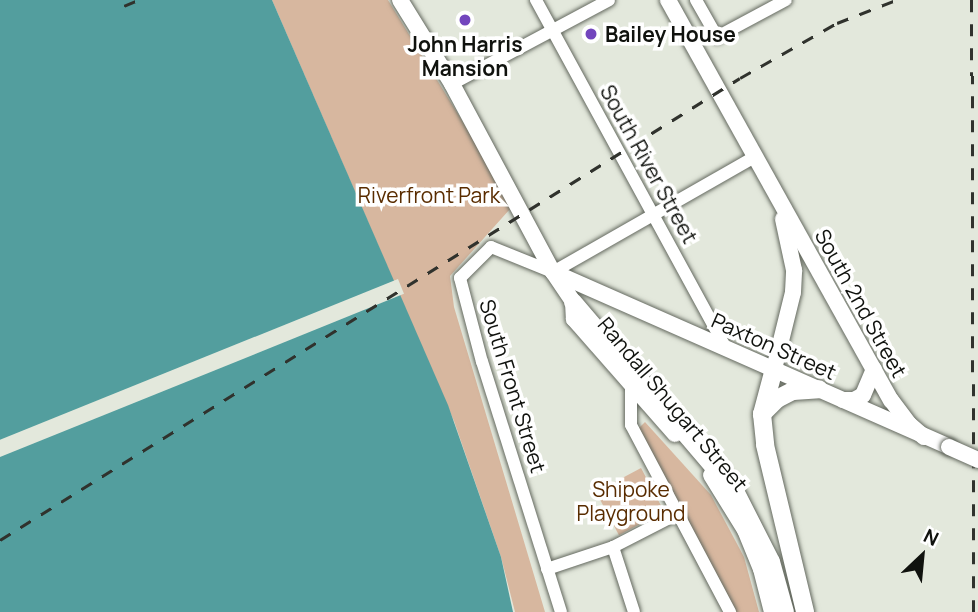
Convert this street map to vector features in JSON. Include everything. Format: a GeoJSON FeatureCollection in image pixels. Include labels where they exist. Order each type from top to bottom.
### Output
{"type":"FeatureCollection","features":[{"type":"Feature","properties":{"kind":"highway"},"geometry":{"type":"LineString","coordinates":[[573,302],[736,493],[771,562],[785,612]]}},
{"type":"Feature","properties":{"kind":"highway"},"geometry":{"type":"LineString","coordinates":[[774,369],[762,414],[770,470],[806,612]]}},
{"type":"Feature","properties":{"kind":"highway"},"geometry":{"type":"LineString","coordinates":[[762,414],[777,399],[793,391],[819,389]]}},
{"type":"Feature","properties":{"kind":"main road","name":"South 2nd Street"},"geometry":{"type":"LineString","coordinates":[[668,0],[874,369],[901,414],[924,437]]}},
{"type":"Feature","properties":{"kind":"main road"},"geometry":{"type":"LineString","coordinates":[[403,1],[452,84],[553,272],[573,302]]}},
{"type":"Feature","properties":{"kind":"main road","name":"South 2nd Street"},"geometry":{"type":"LineString","coordinates":[[770,184],[787,233],[794,270],[791,309],[774,369]]}},
{"type":"Feature","properties":{"kind":"main road","name":"Paxton Street"},"geometry":{"type":"LineString","coordinates":[[553,272],[978,460]]}},
{"type":"Feature","properties":{"kind":"main road","name":"Randall Shugart Street"},"geometry":{"type":"LineString","coordinates":[[573,302],[574,319],[631,388],[724,492],[753,548],[772,612]]}},
{"type":"Feature","properties":{"kind":"main road"},"geometry":{"type":"LineString","coordinates":[[843,400],[854,400],[863,395],[874,369]]}},
{"type":"Feature","properties":{"kind":"street","name":"South River Street"},"geometry":{"type":"LineString","coordinates":[[536,0],[726,348]]}},
{"type":"Feature","properties":{"kind":"street"},"geometry":{"type":"LineString","coordinates":[[452,84],[609,0]]}},
{"type":"Feature","properties":{"kind":"street"},"geometry":{"type":"LineString","coordinates":[[696,0],[717,37],[786,0]]}},
{"type":"Feature","properties":{"kind":"street"},"geometry":{"type":"LineString","coordinates":[[553,272],[755,157]]}},
{"type":"Feature","properties":{"kind":"street","name":"South Front Street"},"geometry":{"type":"LineString","coordinates":[[553,272],[491,247],[460,278],[478,350],[561,612]]}},
{"type":"Feature","properties":{"kind":"street"},"geometry":{"type":"LineString","coordinates":[[631,388],[631,425],[730,612]]}},
{"type":"Feature","properties":{"kind":"street"},"geometry":{"type":"LineString","coordinates":[[547,569],[613,547],[679,513]]}},
{"type":"Feature","properties":{"kind":"street"},"geometry":{"type":"LineString","coordinates":[[613,547],[634,612]]}},
{"type":"Feature","properties":{"kind":"green space","name":"Riverfront Park"},"geometry":{"type":"Polygon","coordinates":[[[272,0],[388,0],[477,145],[511,208],[450,276],[454,307],[545,612],[515,612],[501,557],[454,421],[272,0]]]}},
{"type":"Feature","properties":{"kind":"green space"},"geometry":{"type":"Polygon","coordinates":[[[645,422],[711,495],[744,557],[759,612],[735,612],[638,429],[645,422]]]}},
{"type":"Feature","properties":{"kind":"green space","name":"Shipoke Playground"},"geometry":{"type":"Polygon","coordinates":[[[641,468],[664,511],[619,535],[596,492],[641,468]]]}},
{"type":"Feature","properties":{"kind":"water"},"geometry":{"type":"Polygon","coordinates":[[[0,0],[272,0],[448,405],[501,557],[513,612],[0,612],[0,0]]]}},
{"type":"Feature","properties":{"kind":"pier"},"geometry":{"type":"Polygon","coordinates":[[[398,279],[404,294],[0,457],[0,440],[398,279]]]}},
{"type":"Feature","properties":{"kind":"railway"},"geometry":{"type":"LineString","coordinates":[[124,6],[138,0]]}},
{"type":"Feature","properties":{"kind":"railway"},"geometry":{"type":"LineString","coordinates":[[0,540],[740,78],[837,23],[896,0]]}},
{"type":"Feature","properties":{"kind":"railway"},"geometry":{"type":"LineString","coordinates":[[972,0],[974,612]]}},
{"type":"Feature","properties":{"kind":"place","name":"John Harris Mansion"},"geometry":{"type":"Point","coordinates":[465,20]}},
{"type":"Feature","properties":{"kind":"place","name":"Bailey House"},"geometry":{"type":"Point","coordinates":[591,34]}}]}
